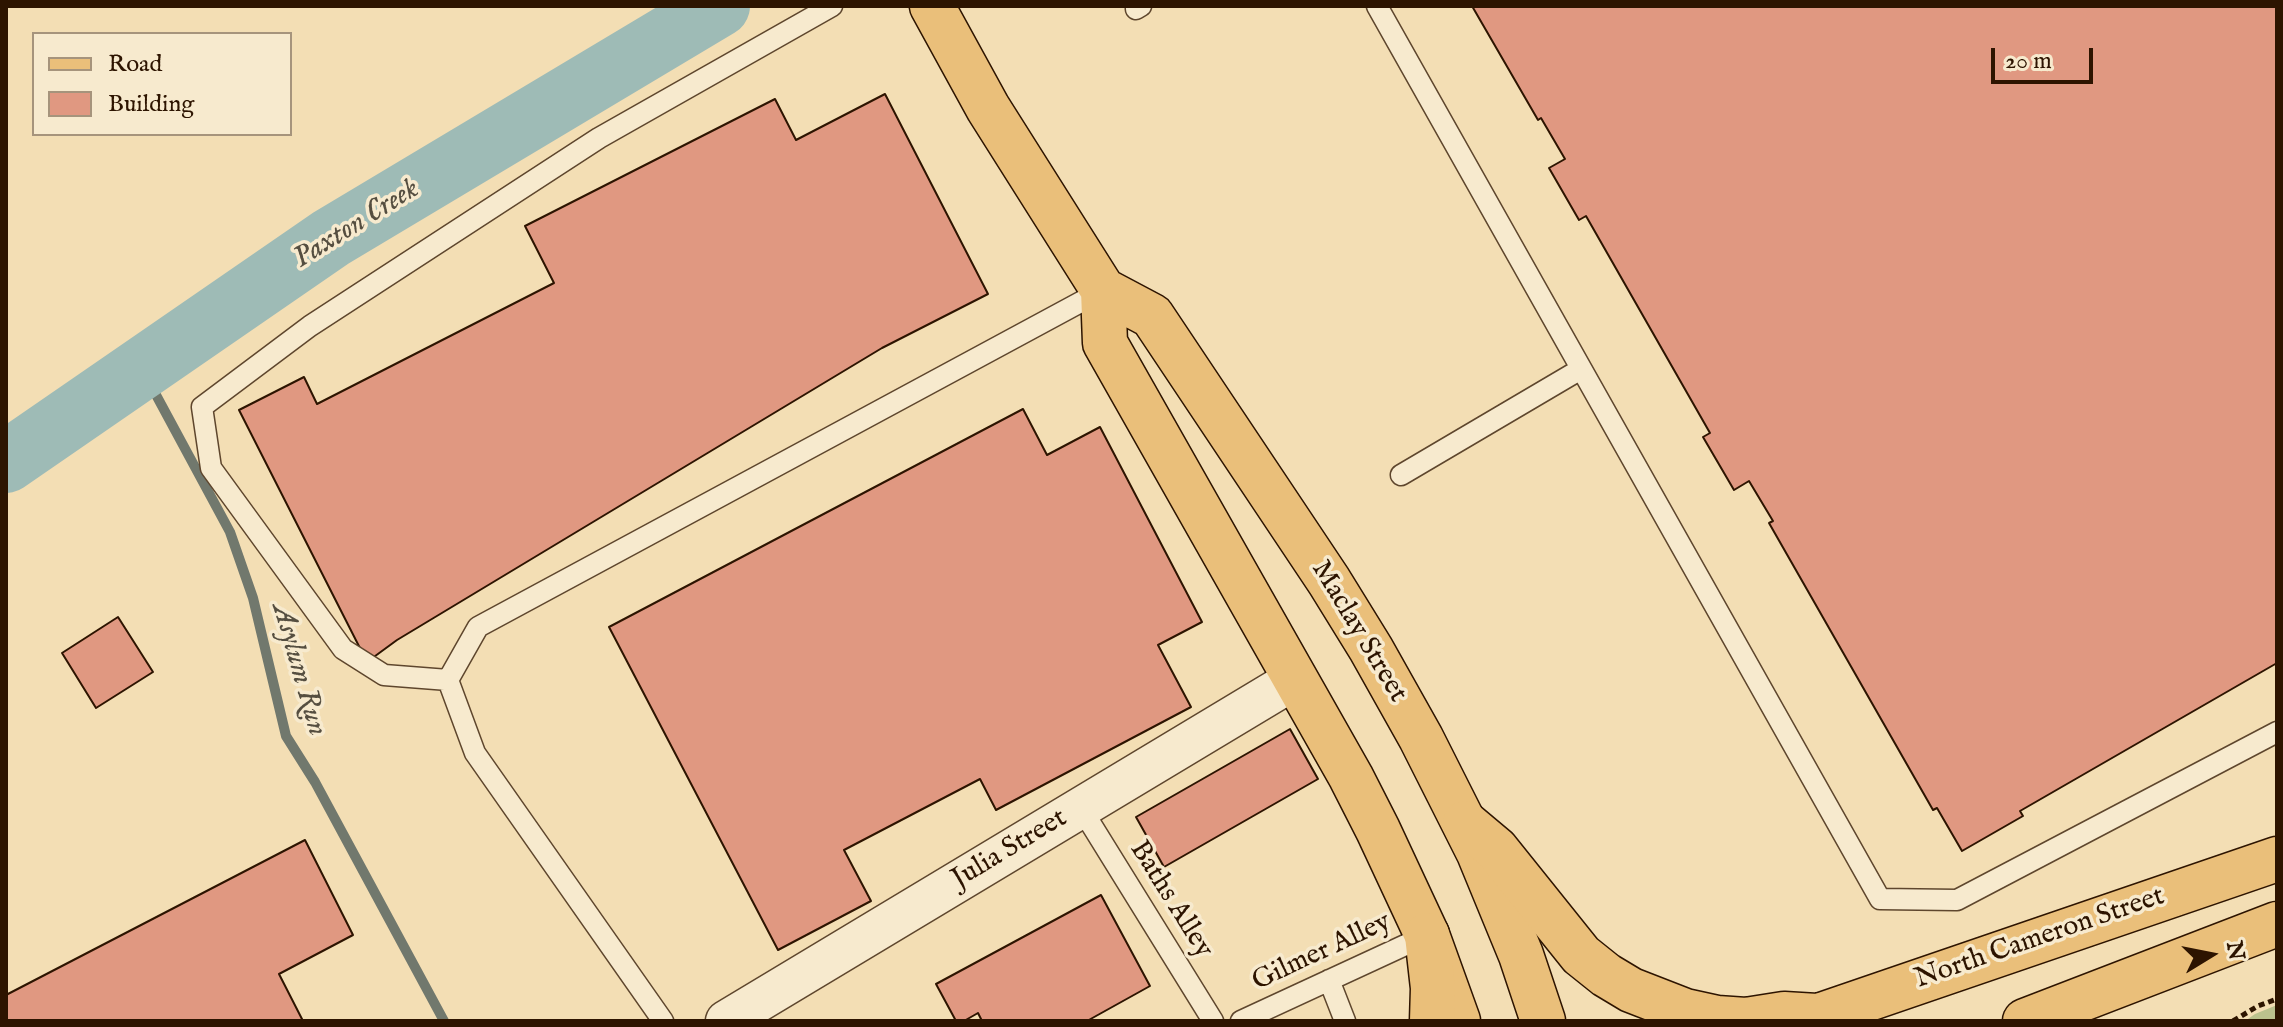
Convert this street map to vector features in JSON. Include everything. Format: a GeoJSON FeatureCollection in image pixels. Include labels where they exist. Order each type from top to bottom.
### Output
{"type":"FeatureCollection","features":[{"type":"Feature","properties":{"kind":"main road","name":"Maclay Street"},"geometry":{"type":"LineString","coordinates":[[932,6],[988,108],[1103,290],[1152,316],[1371,649],[1465,823],[1501,905],[1543,1021]]}},
{"type":"Feature","properties":{"kind":"main road"},"geometry":{"type":"LineString","coordinates":[[1103,290],[1105,343],[1371,817],[1427,935],[1458,1021]]}},
{"type":"Feature","properties":{"kind":"main road"},"geometry":{"type":"LineString","coordinates":[[1465,823],[1496,849],[1581,955],[1631,990],[1685,1011],[1717,1018],[1746,1020],[1784,1014],[1810,1018]]}},
{"type":"Feature","properties":{"kind":"main road","name":"North Cameron Street"},"geometry":{"type":"LineString","coordinates":[[1810,1018],[2277,859]]}},
{"type":"Feature","properties":{"kind":"main road"},"geometry":{"type":"LineString","coordinates":[[2025,1021],[2277,924]]}},
{"type":"Feature","properties":{"kind":"main road"},"geometry":{"type":"LineString","coordinates":[[1427,935],[1433,988],[1432,1021]]}},
{"type":"Feature","properties":{"kind":"street","name":"Julia Street"},"geometry":{"type":"LineString","coordinates":[[726,1021],[1295,679]]}},
{"type":"Feature","properties":{"kind":"lane"},"geometry":{"type":"LineString","coordinates":[[448,680],[384,675],[343,649],[211,468],[202,407],[310,326],[599,138],[832,6]]}},
{"type":"Feature","properties":{"kind":"lane"},"geometry":{"type":"LineString","coordinates":[[1377,6],[1880,899],[1957,900],[2277,732]]}},
{"type":"Feature","properties":{"kind":"lane"},"geometry":{"type":"LineString","coordinates":[[663,1021],[475,753],[448,680],[478,627],[1103,290]]}},
{"type":"Feature","properties":{"kind":"lane"},"geometry":{"type":"LineString","coordinates":[[1401,475],[1581,369]]}},
{"type":"Feature","properties":{"kind":"lane","name":"Baths Alley"},"geometry":{"type":"LineString","coordinates":[[1081,808],[1213,1021]]}},
{"type":"Feature","properties":{"kind":"lane","name":"Gilmer Alley"},"geometry":{"type":"LineString","coordinates":[[1241,1021],[1427,935]]}},
{"type":"Feature","properties":{"kind":"lane"},"geometry":{"type":"LineString","coordinates":[[1329,980],[1345,1021]]}},
{"type":"Feature","properties":{"kind":"path"},"geometry":{"type":"LineString","coordinates":[[2233,1021],[2277,999]]}},
{"type":"Feature","properties":{"kind":"green space"},"geometry":{"type":"Polygon","coordinates":[[[2277,1005],[2277,1021],[2245,1021],[2255,1014],[2277,1005]]]}},
{"type":"Feature","properties":{"kind":"building"},"geometry":{"type":"Polygon","coordinates":[[[1472,6],[2277,6],[2277,663],[2020,811],[2023,816],[1962,851],[1937,808],[1933,810],[1769,523],[1773,521],[1749,481],[1734,490],[1703,437],[1710,433],[1586,216],[1579,220],[1549,168],[1565,159],[1541,118],[1538,120],[1472,6]]]}},
{"type":"Feature","properties":{"kind":"building"},"geometry":{"type":"Polygon","coordinates":[[[885,94],[988,294],[882,348],[397,640],[367,662],[239,410],[304,377],[317,404],[554,283],[525,226],[775,99],[796,140],[885,94]]]}},
{"type":"Feature","properties":{"kind":"building"},"geometry":{"type":"Polygon","coordinates":[[[1023,409],[1047,455],[1100,427],[1202,622],[1158,645],[1191,707],[996,810],[980,779],[844,850],[871,901],[778,950],[609,627],[1023,409]]]}},
{"type":"Feature","properties":{"kind":"building"},"geometry":{"type":"Polygon","coordinates":[[[118,617],[153,672],[96,708],[62,653],[118,617]]]}},
{"type":"Feature","properties":{"kind":"building"},"geometry":{"type":"Polygon","coordinates":[[[1290,729],[1318,779],[1164,867],[1136,817],[1290,729]]]}},
{"type":"Feature","properties":{"kind":"building"},"geometry":{"type":"Polygon","coordinates":[[[305,840],[353,935],[279,974],[303,1021],[6,1021],[6,995],[305,840]]]}},
{"type":"Feature","properties":{"kind":"building"},"geometry":{"type":"Polygon","coordinates":[[[1101,895],[1150,986],[1087,1021],[982,1021],[978,1013],[964,1021],[956,1021],[936,984],[1101,895]]]}},
{"type":"Feature","properties":{"kind":"waterway","name":"Paxton Creek"},"geometry":{"type":"LineString","coordinates":[[6,462],[331,238],[719,6]]}},
{"type":"Feature","properties":{"kind":"waterway","name":"Asylum Run"},"geometry":{"type":"LineString","coordinates":[[139,370],[155,393],[230,532],[253,598],[286,736],[315,782],[444,1021]]}}]}
